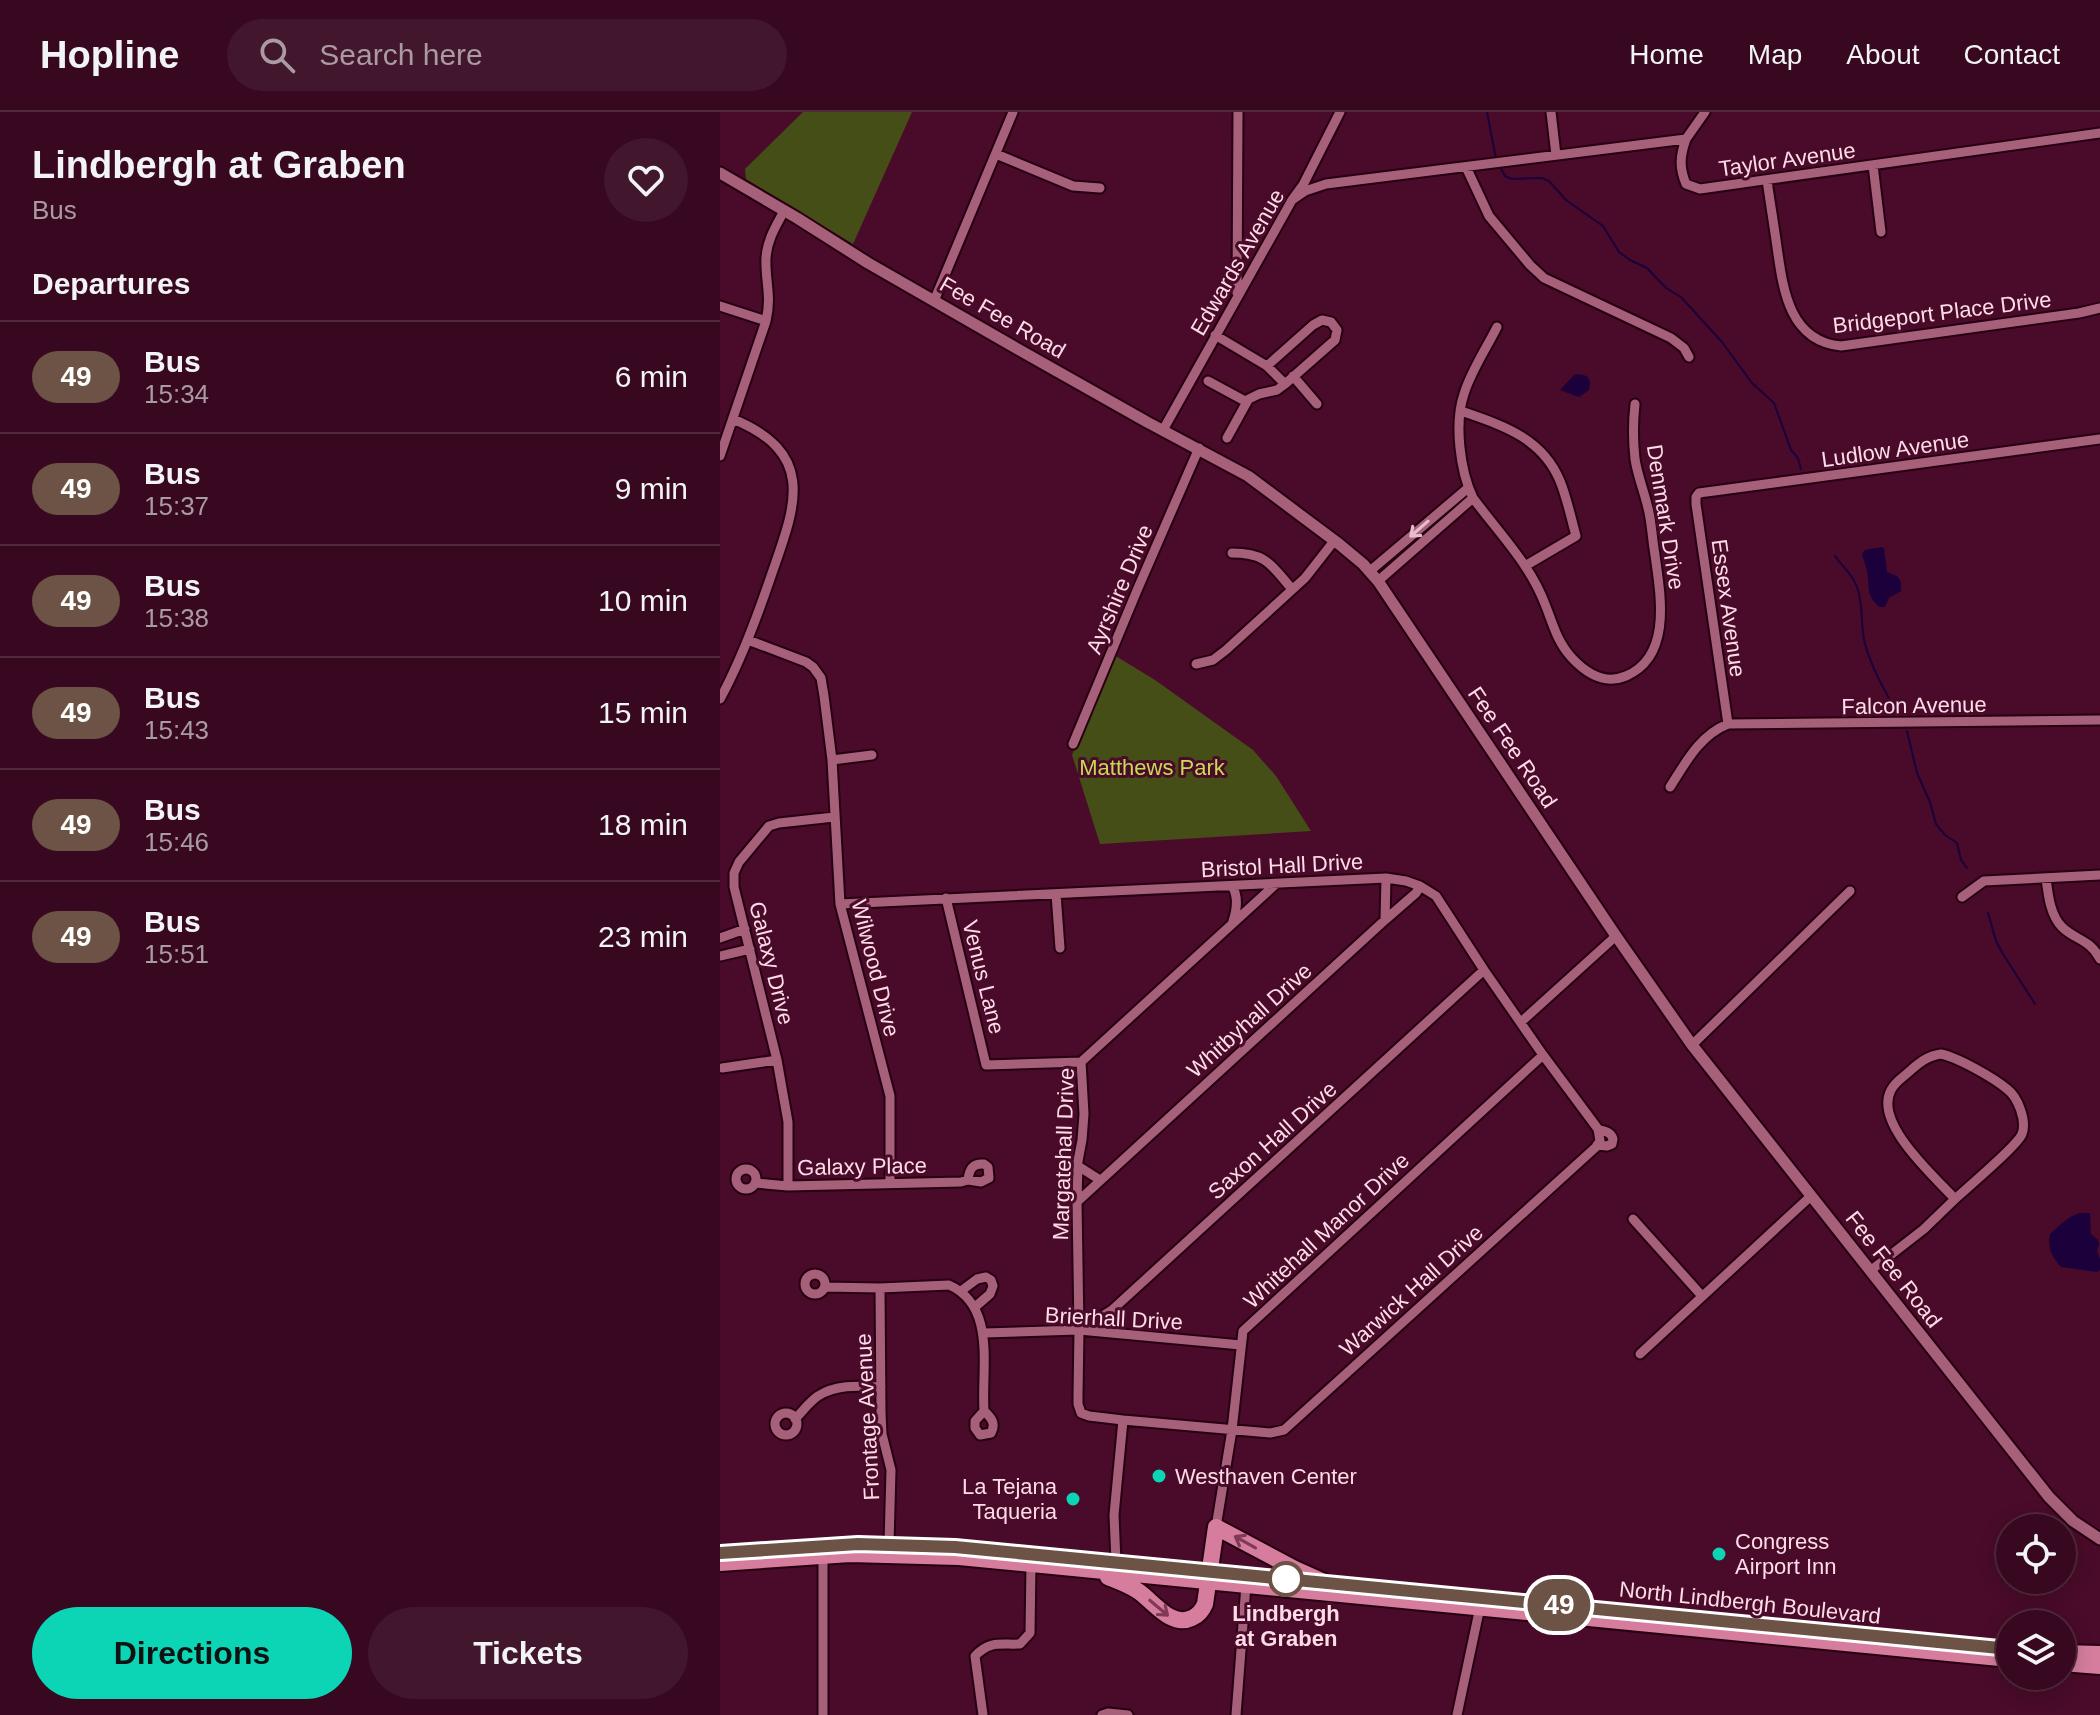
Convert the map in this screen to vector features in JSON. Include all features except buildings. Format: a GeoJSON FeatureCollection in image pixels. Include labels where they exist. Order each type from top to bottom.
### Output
{"type":"FeatureCollection","features":[{"type":"Feature","properties":{"kind":"highway"},"geometry":{"type":"LineString","coordinates":[[1092,1570],[1129,1586],[1165,1614],[1177,1620],[1188,1620],[1203,1610],[1216,1527],[1324,1582]]}},
{"type":"Feature","properties":{"kind":"highway","name":"North Lindbergh Boulevard"},"geometry":{"type":"LineString","coordinates":[[720,1553],[834,1545],[955,1547],[1116,1562],[1209,1576],[1246,1585],[1996,1658]]}},
{"type":"Feature","properties":{"kind":"highway","name":"North Lindbergh Boulevard"},"geometry":{"type":"LineString","coordinates":[[720,1563],[823,1555],[905,1554],[1092,1570],[1324,1582],[1996,1648]]}},
{"type":"Feature","properties":{"kind":"highway"},"geometry":{"type":"LineString","coordinates":[[2076,1653],[2100,1654]]}},
{"type":"Feature","properties":{"kind":"highway"},"geometry":{"type":"LineString","coordinates":[[2076,1664],[2100,1666]]}},
{"type":"Feature","properties":{"kind":"street"},"geometry":{"type":"LineString","coordinates":[[934,301],[1013,112]]}},
{"type":"Feature","properties":{"kind":"street"},"geometry":{"type":"LineString","coordinates":[[1237,297],[1238,112]]}},
{"type":"Feature","properties":{"kind":"street","name":"Edwards Avenue"},"geometry":{"type":"LineString","coordinates":[[1163,430],[1303,185],[1340,112]]}},
{"type":"Feature","properties":{"kind":"street"},"geometry":{"type":"LineString","coordinates":[[1551,112],[1556,155]]}},
{"type":"Feature","properties":{"kind":"street"},"geometry":{"type":"LineString","coordinates":[[1292,200],[1305,191],[1326,184],[1686,139],[1705,112]]}},
{"type":"Feature","properties":{"kind":"street","name":"Taylor Avenue"},"geometry":{"type":"LineString","coordinates":[[1686,139],[1680,156],[1681,172],[1686,184],[1700,189],[2100,133]]}},
{"type":"Feature","properties":{"kind":"street"},"geometry":{"type":"LineString","coordinates":[[996,154],[1073,186],[1100,188]]}},
{"type":"Feature","properties":{"kind":"street"},"geometry":{"type":"LineString","coordinates":[[1873,165],[1881,232]]}},
{"type":"Feature","properties":{"kind":"street"},"geometry":{"type":"LineString","coordinates":[[1466,167],[1489,216],[1544,278],[1671,338],[1684,348],[1689,357]]}},
{"type":"Feature","properties":{"kind":"street","name":"Fee Fee Road"},"geometry":{"type":"LineString","coordinates":[[720,173],[934,301],[1163,430],[1228,463],[1263,486],[1374,576],[1692,1045],[2049,1497],[2073,1521],[2100,1539]]}},
{"type":"Feature","properties":{"kind":"street","name":"Bridgeport Place Drive"},"geometry":{"type":"LineString","coordinates":[[1767,180],[1785,295],[1800,325],[1823,343],[1841,346],[2100,308]]}},
{"type":"Feature","properties":{"kind":"street"},"geometry":{"type":"LineString","coordinates":[[720,456],[766,321],[770,298],[767,248],[784,211]]}},
{"type":"Feature","properties":{"kind":"street"},"geometry":{"type":"LineString","coordinates":[[720,306],[766,321]]}},
{"type":"Feature","properties":{"kind":"street"},"geometry":{"type":"LineString","coordinates":[[1208,381],[1242,401],[1277,390],[1335,340],[1337,330],[1331,322],[1322,320],[1267,366]]}},
{"type":"Feature","properties":{"kind":"street"},"geometry":{"type":"LineString","coordinates":[[1461,411],[1518,433],[1531,442],[1551,464],[1561,482],[1576,536],[1525,566],[1468,488],[1459,432],[1461,411],[1463,395],[1497,327]]}},
{"type":"Feature","properties":{"kind":"street"},"geometry":{"type":"LineString","coordinates":[[1215,335],[1267,366],[1285,384]]}},
{"type":"Feature","properties":{"kind":"street"},"geometry":{"type":"LineString","coordinates":[[1293,376],[1317,404]]}},
{"type":"Feature","properties":{"kind":"street"},"geometry":{"type":"LineString","coordinates":[[1227,438],[1248,400]]}},
{"type":"Feature","properties":{"kind":"street","name":"Denmark Drive"},"geometry":{"type":"LineString","coordinates":[[1525,566],[1545,604],[1556,637],[1573,660],[1585,670],[1602,679],[1617,679],[1632,674],[1649,657],[1656,642],[1661,602],[1650,517],[1635,458],[1635,404]]}},
{"type":"Feature","properties":{"kind":"street"},"geometry":{"type":"LineString","coordinates":[[720,699],[748,640],[788,525],[794,495],[788,466],[778,449],[760,431],[733,419]]}},
{"type":"Feature","properties":{"kind":"street","name":"Ludlow Avenue"},"geometry":{"type":"LineString","coordinates":[[1696,497],[1699,493],[2100,439]]}},
{"type":"Feature","properties":{"kind":"street","name":"Ayrshire Drive"},"geometry":{"type":"LineString","coordinates":[[1073,744],[1199,448]]}},
{"type":"Feature","properties":{"kind":"street"},"geometry":{"type":"LineString","coordinates":[[1374,576],[1468,488]]}},
{"type":"Feature","properties":{"kind":"street","name":"Essex Avenue"},"geometry":{"type":"LineString","coordinates":[[1696,497],[1728,724]]}},
{"type":"Feature","properties":{"kind":"street"},"geometry":{"type":"LineString","coordinates":[[1374,576],[1473,498]]}},
{"type":"Feature","properties":{"kind":"street"},"geometry":{"type":"LineString","coordinates":[[1196,664],[1218,656],[1305,578],[1334,541]]}},
{"type":"Feature","properties":{"kind":"street"},"geometry":{"type":"LineString","coordinates":[[1232,553],[1253,554],[1262,558],[1292,589]]}},
{"type":"Feature","properties":{"kind":"street","name":"Wilwood Drive"},"geometry":{"type":"LineString","coordinates":[[748,640],[806,662],[821,678],[832,760],[840,904],[890,1096],[890,1183]]}},
{"type":"Feature","properties":{"kind":"street","name":"Falcon Avenue"},"geometry":{"type":"LineString","coordinates":[[1728,724],[2100,720]]}},
{"type":"Feature","properties":{"kind":"street"},"geometry":{"type":"LineString","coordinates":[[1670,787],[1698,745],[1718,728],[1728,724]]}},
{"type":"Feature","properties":{"kind":"street"},"geometry":{"type":"LineString","coordinates":[[832,760],[872,755]]}},
{"type":"Feature","properties":{"kind":"street","name":"Galaxy Drive"},"geometry":{"type":"LineString","coordinates":[[788,1186],[788,1122],[777,1060],[734,887],[734,873],[739,862],[769,826],[834,817]]}},
{"type":"Feature","properties":{"kind":"street"},"geometry":{"type":"LineString","coordinates":[[1962,897],[1984,881],[2100,875]]}},
{"type":"Feature","properties":{"kind":"street"},"geometry":{"type":"LineString","coordinates":[[1385,920],[1386,878]]}},
{"type":"Feature","properties":{"kind":"street","name":"Bristol Hall Drive"},"geometry":{"type":"LineString","coordinates":[[840,904],[1386,878],[1420,886]]}},
{"type":"Feature","properties":{"kind":"street"},"geometry":{"type":"LineString","coordinates":[[2046,878],[2049,901],[2056,919],[2062,927],[2091,945],[2100,959]]}},
{"type":"Feature","properties":{"kind":"street","name":"Margatehall Drive"},"geometry":{"type":"LineString","coordinates":[[1081,1413],[1078,1404],[1077,1202],[1084,1114],[1081,1062],[1276,884]]}},
{"type":"Feature","properties":{"kind":"street"},"geometry":{"type":"LineString","coordinates":[[1232,886],[1237,904],[1232,925]]}},
{"type":"Feature","properties":{"kind":"street"},"geometry":{"type":"LineString","coordinates":[[1420,886],[1436,896],[1543,1055]]}},
{"type":"Feature","properties":{"kind":"street","name":"Whitbyhall Drive"},"geometry":{"type":"LineString","coordinates":[[1077,1202],[1416,893],[1420,886]]}},
{"type":"Feature","properties":{"kind":"street"},"geometry":{"type":"LineString","coordinates":[[1692,1045],[1850,891]]}},
{"type":"Feature","properties":{"kind":"street"},"geometry":{"type":"LineString","coordinates":[[1056,894],[1060,948]]}},
{"type":"Feature","properties":{"kind":"street","name":"Venus Lane"},"geometry":{"type":"LineString","coordinates":[[946,898],[986,1065],[1081,1062]]}},
{"type":"Feature","properties":{"kind":"street"},"geometry":{"type":"LineString","coordinates":[[720,938],[745,929]]}},
{"type":"Feature","properties":{"kind":"street"},"geometry":{"type":"LineString","coordinates":[[1521,1022],[1616,936]]}},
{"type":"Feature","properties":{"kind":"street"},"geometry":{"type":"LineString","coordinates":[[720,956],[750,949]]}},
{"type":"Feature","properties":{"kind":"street","name":"Saxon Hall Drive"},"geometry":{"type":"LineString","coordinates":[[1079,1330],[1101,1318],[1131,1293],[1484,970]]}},
{"type":"Feature","properties":{"kind":"street"},"geometry":{"type":"LineString","coordinates":[[1949,1056],[1952,1044]]}},
{"type":"Feature","properties":{"kind":"street"},"geometry":{"type":"LineString","coordinates":[[1870,1271],[1924,1229],[2018,1140],[2023,1125],[2009,1090],[1941,1054],[1926,1057],[1895,1084],[1887,1105],[1906,1146],[1955,1199]]}},
{"type":"Feature","properties":{"kind":"street","name":"Warwick Hall Drive"},"geometry":{"type":"LineString","coordinates":[[1081,1413],[1232,1430],[1270,1433],[1284,1430],[1599,1138],[1543,1055]]}},
{"type":"Feature","properties":{"kind":"street","name":"Whitehall Manor Drive"},"geometry":{"type":"LineString","coordinates":[[1216,1527],[1232,1430],[1243,1331],[1543,1055]]}},
{"type":"Feature","properties":{"kind":"street"},"geometry":{"type":"LineString","coordinates":[[722,1068],[777,1060]]}},
{"type":"Feature","properties":{"kind":"street"},"geometry":{"type":"LineString","coordinates":[[1078,1166],[1100,1180]]}},
{"type":"Feature","properties":{"kind":"street","name":"Galaxy Place"},"geometry":{"type":"LineString","coordinates":[[755,1183],[788,1186],[968,1180]]}},
{"type":"Feature","properties":{"kind":"street"},"geometry":{"type":"LineString","coordinates":[[1640,1354],[1811,1196]]}},
{"type":"Feature","properties":{"kind":"street"},"geometry":{"type":"LineString","coordinates":[[1633,1219],[1702,1296]]}},
{"type":"Feature","properties":{"kind":"street"},"geometry":{"type":"LineString","coordinates":[[961,1291],[977,1279],[986,1277],[991,1280],[993,1286],[990,1294],[975,1307]]}},
{"type":"Feature","properties":{"kind":"street"},"geometry":{"type":"LineString","coordinates":[[825,1287],[949,1285],[961,1291],[975,1307],[984,1333],[984,1411]]}},
{"type":"Feature","properties":{"kind":"street","name":"Frontage Avenue"},"geometry":{"type":"LineString","coordinates":[[880,1288],[882,1434],[891,1470],[889,1544]]}},
{"type":"Feature","properties":{"kind":"street","name":"Brierhall Drive"},"geometry":{"type":"LineString","coordinates":[[984,1333],[1079,1330],[1241,1345]]}},
{"type":"Feature","properties":{"kind":"street"},"geometry":{"type":"LineString","coordinates":[[795,1419],[818,1396],[831,1390],[848,1386],[881,1387]]}},
{"type":"Feature","properties":{"kind":"street"},"geometry":{"type":"LineString","coordinates":[[1116,1562],[1114,1515],[1123,1420]]}},
{"type":"Feature","properties":{"kind":"street"},"geometry":{"type":"LineString","coordinates":[[823,1555],[823,1715]]}},
{"type":"Feature","properties":{"kind":"street"},"geometry":{"type":"LineString","coordinates":[[983,1715],[975,1656],[992,1644],[1020,1644],[1030,1633],[1031,1564]]}},
{"type":"Feature","properties":{"kind":"street"},"geometry":{"type":"LineString","coordinates":[[1236,1715],[1246,1585]]}},
{"type":"Feature","properties":{"kind":"street"},"geometry":{"type":"LineString","coordinates":[[1457,1715],[1480,1607]]}},
{"type":"Feature","properties":{"kind":"street"},"geometry":{"type":"LineString","coordinates":[[1102,1715],[1128,1715]]}},
{"type":"Feature","properties":{"kind":"green space"},"geometry":{"type":"Polygon","coordinates":[[[803,112],[912,112],[853,244],[746,179],[745,169],[803,112]]]}},
{"type":"Feature","properties":{"kind":"green space","name":"Matthews Park"},"geometry":{"type":"Polygon","coordinates":[[[1114,655],[1155,680],[1253,750],[1276,776],[1311,831],[1100,844],[1072,755],[1114,655]]]}},
{"type":"Feature","properties":{"kind":"shaded area"},"geometry":{"type":"Polygon","coordinates":[[[1574,375],[1587,376],[1589,390],[1579,397],[1560,390],[1574,375]]]}},
{"type":"Feature","properties":{"kind":"shaded area"},"geometry":{"type":"Polygon","coordinates":[[[1884,548],[1887,572],[1897,576],[1901,582],[1901,591],[1889,598],[1885,607],[1880,607],[1872,598],[1862,554],[1865,550],[1884,548]]]}},
{"type":"Feature","properties":{"kind":"shaded area"},"geometry":{"type":"Polygon","coordinates":[[[2080,1213],[2090,1213],[2091,1234],[2098,1240],[2100,1270],[2097,1272],[2061,1267],[2050,1248],[2050,1234],[2067,1219],[2080,1213]]]}},
{"type":"Feature","properties":{"kind":"waterway"},"geometry":{"type":"LineString","coordinates":[[1487,112],[1496,159]]}},
{"type":"Feature","properties":{"kind":"waterway"},"geometry":{"type":"LineString","coordinates":[[1499,165],[1505,176],[1512,179],[1542,178],[1549,181],[1566,200],[1603,226],[1619,252],[1647,268],[1666,288],[1681,297],[1722,342],[1752,383],[1774,403],[1801,469]]}},
{"type":"Feature","properties":{"kind":"waterway"},"geometry":{"type":"LineString","coordinates":[[1835,556],[1857,587],[1868,653],[1897,713]]}},
{"type":"Feature","properties":{"kind":"waterway"},"geometry":{"type":"LineString","coordinates":[[1907,731],[1917,773],[1936,824],[1957,843],[1961,860],[1967,868]]}},
{"type":"Feature","properties":{"kind":"waterway"},"geometry":{"type":"LineString","coordinates":[[1988,913],[1996,941],[2035,1004]]}},
{"type":"Feature","properties":{"kind":"bus line","name":"49"},"geometry":{"type":"LineString","coordinates":[[720,1553],[858,1544],[955,1547],[1996,1648]]}},
{"type":"Feature","properties":{"kind":"place","name":"Westhaven Center"},"geometry":{"type":"Point","coordinates":[1159,1476]}},
{"type":"Feature","properties":{"kind":"place","name":"La Tejana Taqueria"},"geometry":{"type":"Point","coordinates":[1073,1499]}},
{"type":"Feature","properties":{"kind":"place","name":"Congress Airport Inn"},"geometry":{"type":"Point","coordinates":[1719,1554]}},
{"type":"Feature","properties":{"kind":"place","name":"Lindbergh at Graben"},"geometry":{"type":"Point","coordinates":[1286,1579]}}]}
